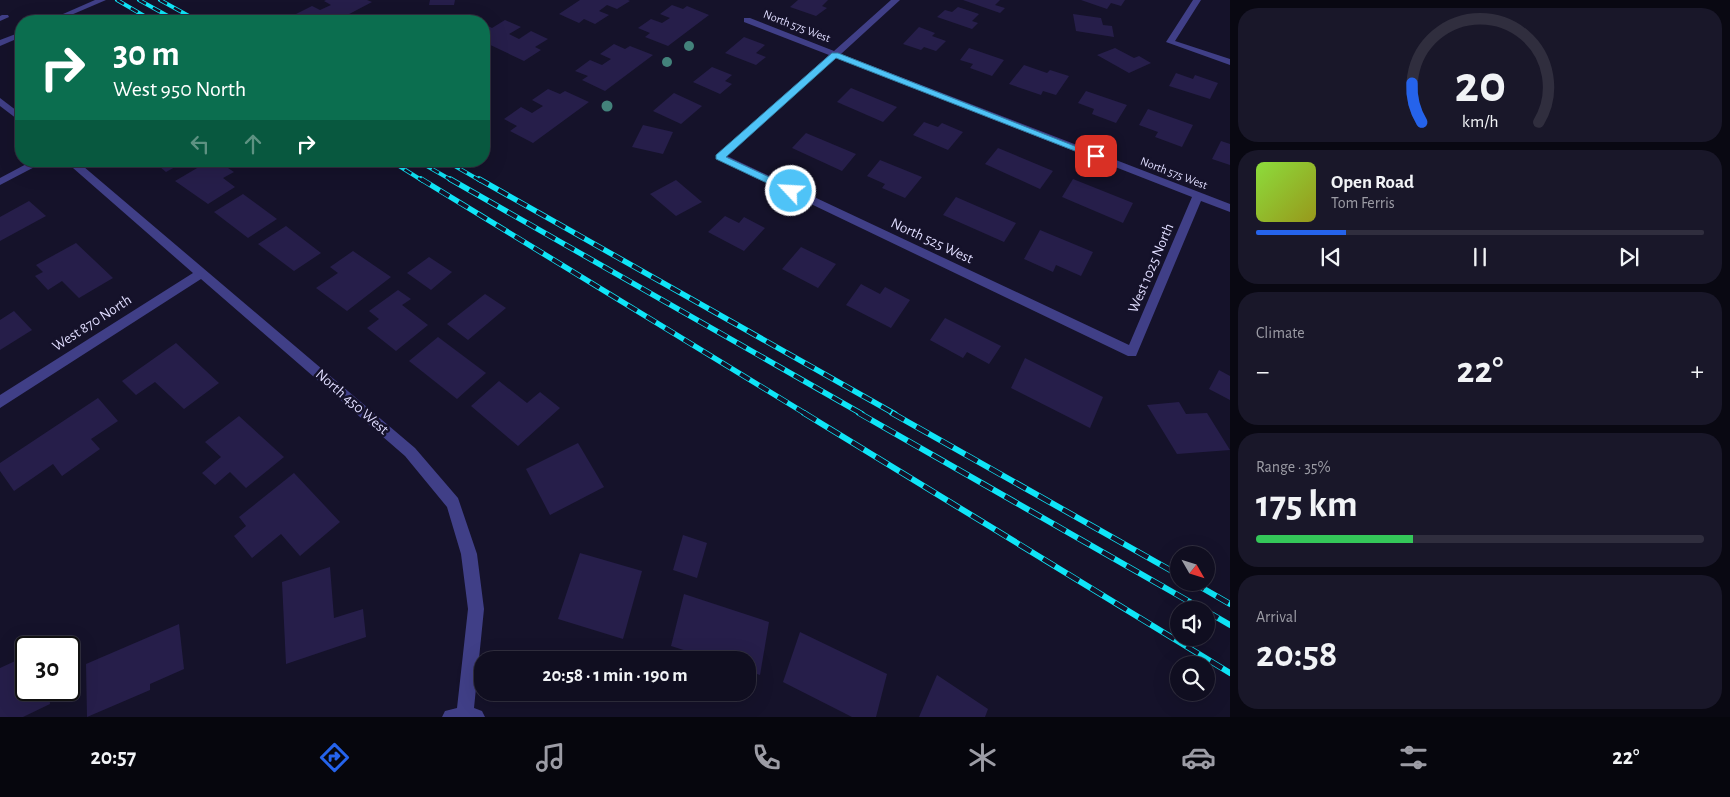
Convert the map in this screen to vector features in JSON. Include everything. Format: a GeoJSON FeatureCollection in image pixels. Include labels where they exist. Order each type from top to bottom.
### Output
{"type":"FeatureCollection","features":[{"type":"Feature","properties":{"kind":"street"},"geometry":{"type":"LineString","coordinates":[[66,15],[102,0]]}},
{"type":"Feature","properties":{"kind":"street"},"geometry":{"type":"LineString","coordinates":[[835,54],[896,0]]}},
{"type":"Feature","properties":{"kind":"street"},"geometry":{"type":"LineString","coordinates":[[1196,0],[1170,42],[1230,62]]}},
{"type":"Feature","properties":{"kind":"street","name":"North 575 West"},"geometry":{"type":"LineString","coordinates":[[747,20],[1230,208]]}},
{"type":"Feature","properties":{"kind":"street"},"geometry":{"type":"LineString","coordinates":[[0,43],[15,37]]}},
{"type":"Feature","properties":{"kind":"street","name":"North 525 West"},"geometry":{"type":"LineString","coordinates":[[835,54],[720,157],[1132,352]]}},
{"type":"Feature","properties":{"kind":"street"},"geometry":{"type":"LineString","coordinates":[[0,101],[15,114]]}},
{"type":"Feature","properties":{"kind":"street"},"geometry":{"type":"LineString","coordinates":[[0,182],[29,167]]}},
{"type":"Feature","properties":{"kind":"street","name":"North 450 West"},"geometry":{"type":"LineString","coordinates":[[77,167],[410,452],[453,503],[468,554],[476,609],[464,717]]}},
{"type":"Feature","properties":{"kind":"street","name":"West 1025 North"},"geometry":{"type":"LineString","coordinates":[[1132,352],[1198,196]]}},
{"type":"Feature","properties":{"kind":"street","name":"West 870 North"},"geometry":{"type":"LineString","coordinates":[[0,402],[202,273]]}},
{"type":"Feature","properties":{"kind":"building"},"geometry":{"type":"Polygon","coordinates":[[[367,0],[372,2],[347,15],[294,15],[312,6],[320,10],[331,5],[324,1],[367,0]]]}},
{"type":"Feature","properties":{"kind":"building"},"geometry":{"type":"Polygon","coordinates":[[[430,0],[455,0],[454,5],[429,5],[430,0]]]}},
{"type":"Feature","properties":{"kind":"building"},"geometry":{"type":"Polygon","coordinates":[[[580,0],[630,1],[617,9],[607,5],[599,11],[609,15],[595,24],[584,19],[579,23],[559,14],[580,0]]]}},
{"type":"Feature","properties":{"kind":"building"},"geometry":{"type":"Polygon","coordinates":[[[798,0],[828,0],[822,6],[827,8],[816,16],[790,7],[798,0]]]}},
{"type":"Feature","properties":{"kind":"building"},"geometry":{"type":"Polygon","coordinates":[[[963,0],[1000,0],[995,5],[1005,8],[1000,13],[963,0]]]}},
{"type":"Feature","properties":{"kind":"building"},"geometry":{"type":"Polygon","coordinates":[[[1081,0],[1125,0],[1121,6],[1111,3],[1107,9],[1081,0]]]}},
{"type":"Feature","properties":{"kind":"building"},"geometry":{"type":"Polygon","coordinates":[[[672,5],[683,9],[687,6],[709,15],[668,46],[645,37],[650,33],[638,28],[651,19],[662,23],[670,18],[660,14],[672,5]]]}},
{"type":"Feature","properties":{"kind":"building"},"geometry":{"type":"Polygon","coordinates":[[[958,7],[979,14],[972,21],[978,23],[972,29],[937,17],[945,10],[952,12],[958,7]]]}},
{"type":"Feature","properties":{"kind":"building"},"geometry":{"type":"Polygon","coordinates":[[[1073,14],[1101,18],[1103,25],[1112,26],[1114,37],[1076,31],[1073,14]]]}},
{"type":"Feature","properties":{"kind":"building"},"geometry":{"type":"Polygon","coordinates":[[[505,20],[521,27],[509,34],[519,39],[531,31],[548,39],[535,47],[541,50],[524,61],[490,45],[490,27],[492,28],[505,20]]]}},
{"type":"Feature","properties":{"kind":"building"},"geometry":{"type":"Polygon","coordinates":[[[919,27],[935,33],[932,36],[946,41],[936,51],[924,47],[921,50],[903,44],[919,27]]]}},
{"type":"Feature","properties":{"kind":"building"},"geometry":{"type":"Polygon","coordinates":[[[744,37],[765,45],[756,53],[766,57],[756,65],[725,53],[744,37]]]}},
{"type":"Feature","properties":{"kind":"building"},"geometry":{"type":"Polygon","coordinates":[[[614,44],[625,49],[630,46],[653,55],[605,91],[582,80],[588,76],[575,71],[590,60],[602,65],[611,59],[600,54],[614,44]]]}},
{"type":"Feature","properties":{"kind":"building"},"geometry":{"type":"Polygon","coordinates":[[[969,48],[1004,60],[992,76],[970,68],[973,64],[960,60],[969,48]]]}},
{"type":"Feature","properties":{"kind":"building"},"geometry":{"type":"Polygon","coordinates":[[[1115,48],[1134,58],[1139,56],[1151,63],[1129,73],[1097,55],[1115,48]]]}},
{"type":"Feature","properties":{"kind":"building"},"geometry":{"type":"Polygon","coordinates":[[[1024,65],[1047,73],[1050,70],[1069,76],[1056,95],[1043,91],[1041,95],[1009,84],[1024,65]]]}},
{"type":"Feature","properties":{"kind":"building"},"geometry":{"type":"Polygon","coordinates":[[[712,67],[732,75],[725,81],[732,84],[720,94],[693,82],[712,67]]]}},
{"type":"Feature","properties":{"kind":"building"},"geometry":{"type":"Polygon","coordinates":[[[1176,73],[1193,79],[1195,75],[1218,83],[1210,99],[1169,86],[1176,73]]]}},
{"type":"Feature","properties":{"kind":"building"},"geometry":{"type":"Polygon","coordinates":[[[851,88],[897,107],[883,122],[837,102],[851,88]]]}},
{"type":"Feature","properties":{"kind":"building"},"geometry":{"type":"Polygon","coordinates":[[[548,89],[560,94],[565,91],[589,102],[533,143],[510,131],[517,126],[504,119],[521,107],[532,113],[543,106],[532,100],[548,89]]]}},
{"type":"Feature","properties":{"kind":"building"},"geometry":{"type":"Polygon","coordinates":[[[1086,91],[1127,105],[1116,123],[1092,114],[1094,109],[1078,103],[1086,91]]]}},
{"type":"Feature","properties":{"kind":"building"},"geometry":{"type":"Polygon","coordinates":[[[674,93],[702,106],[681,124],[653,111],[674,93]]]}},
{"type":"Feature","properties":{"kind":"building"},"geometry":{"type":"Polygon","coordinates":[[[1148,109],[1193,125],[1182,147],[1155,137],[1158,132],[1139,125],[1148,109]]]}},
{"type":"Feature","properties":{"kind":"building"},"geometry":{"type":"Polygon","coordinates":[[[924,122],[938,127],[942,123],[963,132],[948,150],[913,135],[924,122]]]}},
{"type":"Feature","properties":{"kind":"building"},"geometry":{"type":"Polygon","coordinates":[[[643,125],[673,132],[663,154],[632,147],[643,125]]]}},
{"type":"Feature","properties":{"kind":"building"},"geometry":{"type":"Polygon","coordinates":[[[806,133],[856,154],[842,171],[792,148],[806,133]]]}},
{"type":"Feature","properties":{"kind":"building"},"geometry":{"type":"Polygon","coordinates":[[[1221,141],[1230,144],[1230,165],[1212,159],[1221,141]]]}},
{"type":"Feature","properties":{"kind":"building"},"geometry":{"type":"Polygon","coordinates":[[[998,148],[1053,171],[1040,189],[985,164],[998,148]]]}},
{"type":"Feature","properties":{"kind":"building"},"geometry":{"type":"Polygon","coordinates":[[[880,160],[922,177],[905,198],[882,188],[885,184],[867,176],[880,160]]]}},
{"type":"Feature","properties":{"kind":"building"},"geometry":{"type":"Polygon","coordinates":[[[160,167],[175,167],[166,172],[160,167]]]}},
{"type":"Feature","properties":{"kind":"building"},"geometry":{"type":"Polygon","coordinates":[[[199,167],[226,167],[234,172],[223,178],[235,187],[208,204],[175,181],[199,167]]]}},
{"type":"Feature","properties":{"kind":"building"},"geometry":{"type":"Polygon","coordinates":[[[1073,179],[1133,203],[1123,223],[1062,197],[1073,179]]]}},
{"type":"Feature","properties":{"kind":"building"},"geometry":{"type":"Polygon","coordinates":[[[676,180],[702,202],[676,216],[650,194],[676,180]]]}},
{"type":"Feature","properties":{"kind":"building"},"geometry":{"type":"Polygon","coordinates":[[[243,194],[277,219],[248,238],[214,212],[243,194]]]}},
{"type":"Feature","properties":{"kind":"building"},"geometry":{"type":"Polygon","coordinates":[[[956,197],[1016,223],[1004,242],[943,215],[956,197]]]}},
{"type":"Feature","properties":{"kind":"building"},"geometry":{"type":"Polygon","coordinates":[[[29,201],[46,216],[0,241],[0,217],[29,201]]]}},
{"type":"Feature","properties":{"kind":"building"},"geometry":{"type":"Polygon","coordinates":[[[725,216],[739,223],[744,217],[765,228],[744,251],[708,232],[725,216]]]}},
{"type":"Feature","properties":{"kind":"building"},"geometry":{"type":"Polygon","coordinates":[[[286,226],[321,253],[294,271],[258,244],[286,226]]]}},
{"type":"Feature","properties":{"kind":"building"},"geometry":{"type":"Polygon","coordinates":[[[1040,230],[1093,252],[1081,276],[1056,265],[1053,272],[1024,259],[1040,230]]]}},
{"type":"Feature","properties":{"kind":"building"},"geometry":{"type":"Polygon","coordinates":[[[76,243],[113,278],[79,298],[62,281],[48,290],[35,276],[43,272],[36,265],[76,243]]]}},
{"type":"Feature","properties":{"kind":"building"},"geometry":{"type":"Polygon","coordinates":[[[801,247],[836,264],[818,288],[782,269],[801,247]]]}},
{"type":"Feature","properties":{"kind":"building"},"geometry":{"type":"Polygon","coordinates":[[[353,251],[391,277],[347,311],[316,288],[338,273],[330,267],[353,251]]]}},
{"type":"Feature","properties":{"kind":"building"},"geometry":{"type":"Polygon","coordinates":[[[429,257],[452,272],[431,290],[407,273],[429,257]]]}},
{"type":"Feature","properties":{"kind":"building"},"geometry":{"type":"Polygon","coordinates":[[[861,284],[880,294],[885,287],[910,300],[891,328],[846,305],[861,284]]]}},
{"type":"Feature","properties":{"kind":"building"},"geometry":{"type":"Polygon","coordinates":[[[398,290],[411,299],[402,305],[428,325],[396,351],[367,328],[379,319],[369,311],[398,290]]]}},
{"type":"Feature","properties":{"kind":"building"},"geometry":{"type":"Polygon","coordinates":[[[485,294],[506,308],[468,340],[447,324],[485,294]]]}},
{"type":"Feature","properties":{"kind":"building"},"geometry":{"type":"Polygon","coordinates":[[[14,311],[32,330],[0,350],[0,320],[14,311]]]}},
{"type":"Feature","properties":{"kind":"building"},"geometry":{"type":"Polygon","coordinates":[[[945,318],[1001,346],[989,364],[967,352],[963,358],[930,340],[945,318]]]}},
{"type":"Feature","properties":{"kind":"building"},"geometry":{"type":"Polygon","coordinates":[[[438,337],[486,373],[457,399],[409,361],[438,337]]]}},
{"type":"Feature","properties":{"kind":"building"},"geometry":{"type":"Polygon","coordinates":[[[176,343],[219,383],[184,409],[155,382],[136,395],[122,381],[176,343]]]}},
{"type":"Feature","properties":{"kind":"building"},"geometry":{"type":"Polygon","coordinates":[[[1025,358],[1103,397],[1090,428],[1011,388],[1025,358]]]}},
{"type":"Feature","properties":{"kind":"building"},"geometry":{"type":"Polygon","coordinates":[[[1219,370],[1230,376],[1230,400],[1209,389],[1219,370]]]}},
{"type":"Feature","properties":{"kind":"building"},"geometry":{"type":"Polygon","coordinates":[[[499,381],[527,403],[540,392],[560,408],[518,446],[471,406],[499,381]]]}},
{"type":"Feature","properties":{"kind":"building"},"geometry":{"type":"Polygon","coordinates":[[[98,398],[118,421],[91,439],[100,449],[62,476],[53,464],[14,491],[0,471],[0,463],[98,398]]]}},
{"type":"Feature","properties":{"kind":"building"},"geometry":{"type":"Polygon","coordinates":[[[1179,402],[1186,414],[1207,413],[1230,450],[1177,454],[1147,405],[1179,402]]]}},
{"type":"Feature","properties":{"kind":"building"},"geometry":{"type":"Polygon","coordinates":[[[239,416],[284,457],[246,488],[230,472],[215,485],[202,473],[221,457],[205,442],[239,416]]]}},
{"type":"Feature","properties":{"kind":"building"},"geometry":{"type":"Polygon","coordinates":[[[578,443],[604,487],[550,515],[526,469],[578,443]]]}},
{"type":"Feature","properties":{"kind":"building"},"geometry":{"type":"Polygon","coordinates":[[[294,473],[340,522],[300,556],[281,534],[252,558],[234,536],[246,526],[239,517],[294,473]]]}},
{"type":"Feature","properties":{"kind":"building"},"geometry":{"type":"Polygon","coordinates":[[[683,535],[707,543],[697,578],[673,570],[683,535]]]}},
{"type":"Feature","properties":{"kind":"building"},"geometry":{"type":"Polygon","coordinates":[[[580,553],[642,571],[623,639],[558,619],[580,553]]]}},
{"type":"Feature","properties":{"kind":"building"},"geometry":{"type":"Polygon","coordinates":[[[330,567],[334,618],[363,609],[366,637],[286,664],[282,582],[330,567]]]}},
{"type":"Feature","properties":{"kind":"building"},"geometry":{"type":"Polygon","coordinates":[[[684,594],[769,622],[760,675],[756,674],[756,651],[687,651],[671,646],[684,594]]]}},
{"type":"Feature","properties":{"kind":"building"},"geometry":{"type":"Polygon","coordinates":[[[179,624],[184,669],[150,684],[150,690],[87,717],[86,664],[179,624]]]}},
{"type":"Feature","properties":{"kind":"building"},"geometry":{"type":"Polygon","coordinates":[[[800,632],[887,674],[876,717],[852,717],[783,682],[800,632]]]}},
{"type":"Feature","properties":{"kind":"building"},"geometry":{"type":"Polygon","coordinates":[[[15,661],[15,701],[50,701],[50,704],[23,717],[0,717],[0,668],[15,661]]]}},
{"type":"Feature","properties":{"kind":"building"},"geometry":{"type":"Polygon","coordinates":[[[937,675],[988,709],[985,717],[919,717],[937,675]]]}},
{"type":"Feature","properties":{"kind":"railway"},"geometry":{"type":"LineString","coordinates":[[117,0],[143,15]]}},
{"type":"Feature","properties":{"kind":"railway"},"geometry":{"type":"LineString","coordinates":[[139,0],[166,15]]}},
{"type":"Feature","properties":{"kind":"railway"},"geometry":{"type":"LineString","coordinates":[[160,0],[187,15]]}},
{"type":"Feature","properties":{"kind":"railway"},"geometry":{"type":"LineString","coordinates":[[401,167],[423,181]]}},
{"type":"Feature","properties":{"kind":"railway"},"geometry":{"type":"LineString","coordinates":[[428,167],[453,181]]}},
{"type":"Feature","properties":{"kind":"railway"},"geometry":{"type":"LineString","coordinates":[[456,167],[481,181]]}},
{"type":"Feature","properties":{"kind":"railway"},"geometry":{"type":"LineString","coordinates":[[421,179],[806,414]]}},
{"type":"Feature","properties":{"kind":"railway"},"geometry":{"type":"LineString","coordinates":[[450,179],[862,414]]}},
{"type":"Feature","properties":{"kind":"railway"},"geometry":{"type":"LineString","coordinates":[[479,179],[895,414]]}},
{"type":"Feature","properties":{"kind":"railway"},"geometry":{"type":"LineString","coordinates":[[804,413],[1230,673]]}},
{"type":"Feature","properties":{"kind":"railway"},"geometry":{"type":"LineString","coordinates":[[859,413],[1188,601]]}},
{"type":"Feature","properties":{"kind":"railway"},"geometry":{"type":"LineString","coordinates":[[892,413],[1170,570]]}},
{"type":"Feature","properties":{"kind":"railway"},"geometry":{"type":"LineString","coordinates":[[1208,591],[1230,604]]}},
{"type":"Feature","properties":{"kind":"railway"},"geometry":{"type":"LineString","coordinates":[[1215,616],[1230,625]]}},
{"type":"Feature","properties":{"kind":"route"},"geometry":{"type":"LineString","coordinates":[[791,191],[720,157],[835,54],[1096,156]]}}]}
